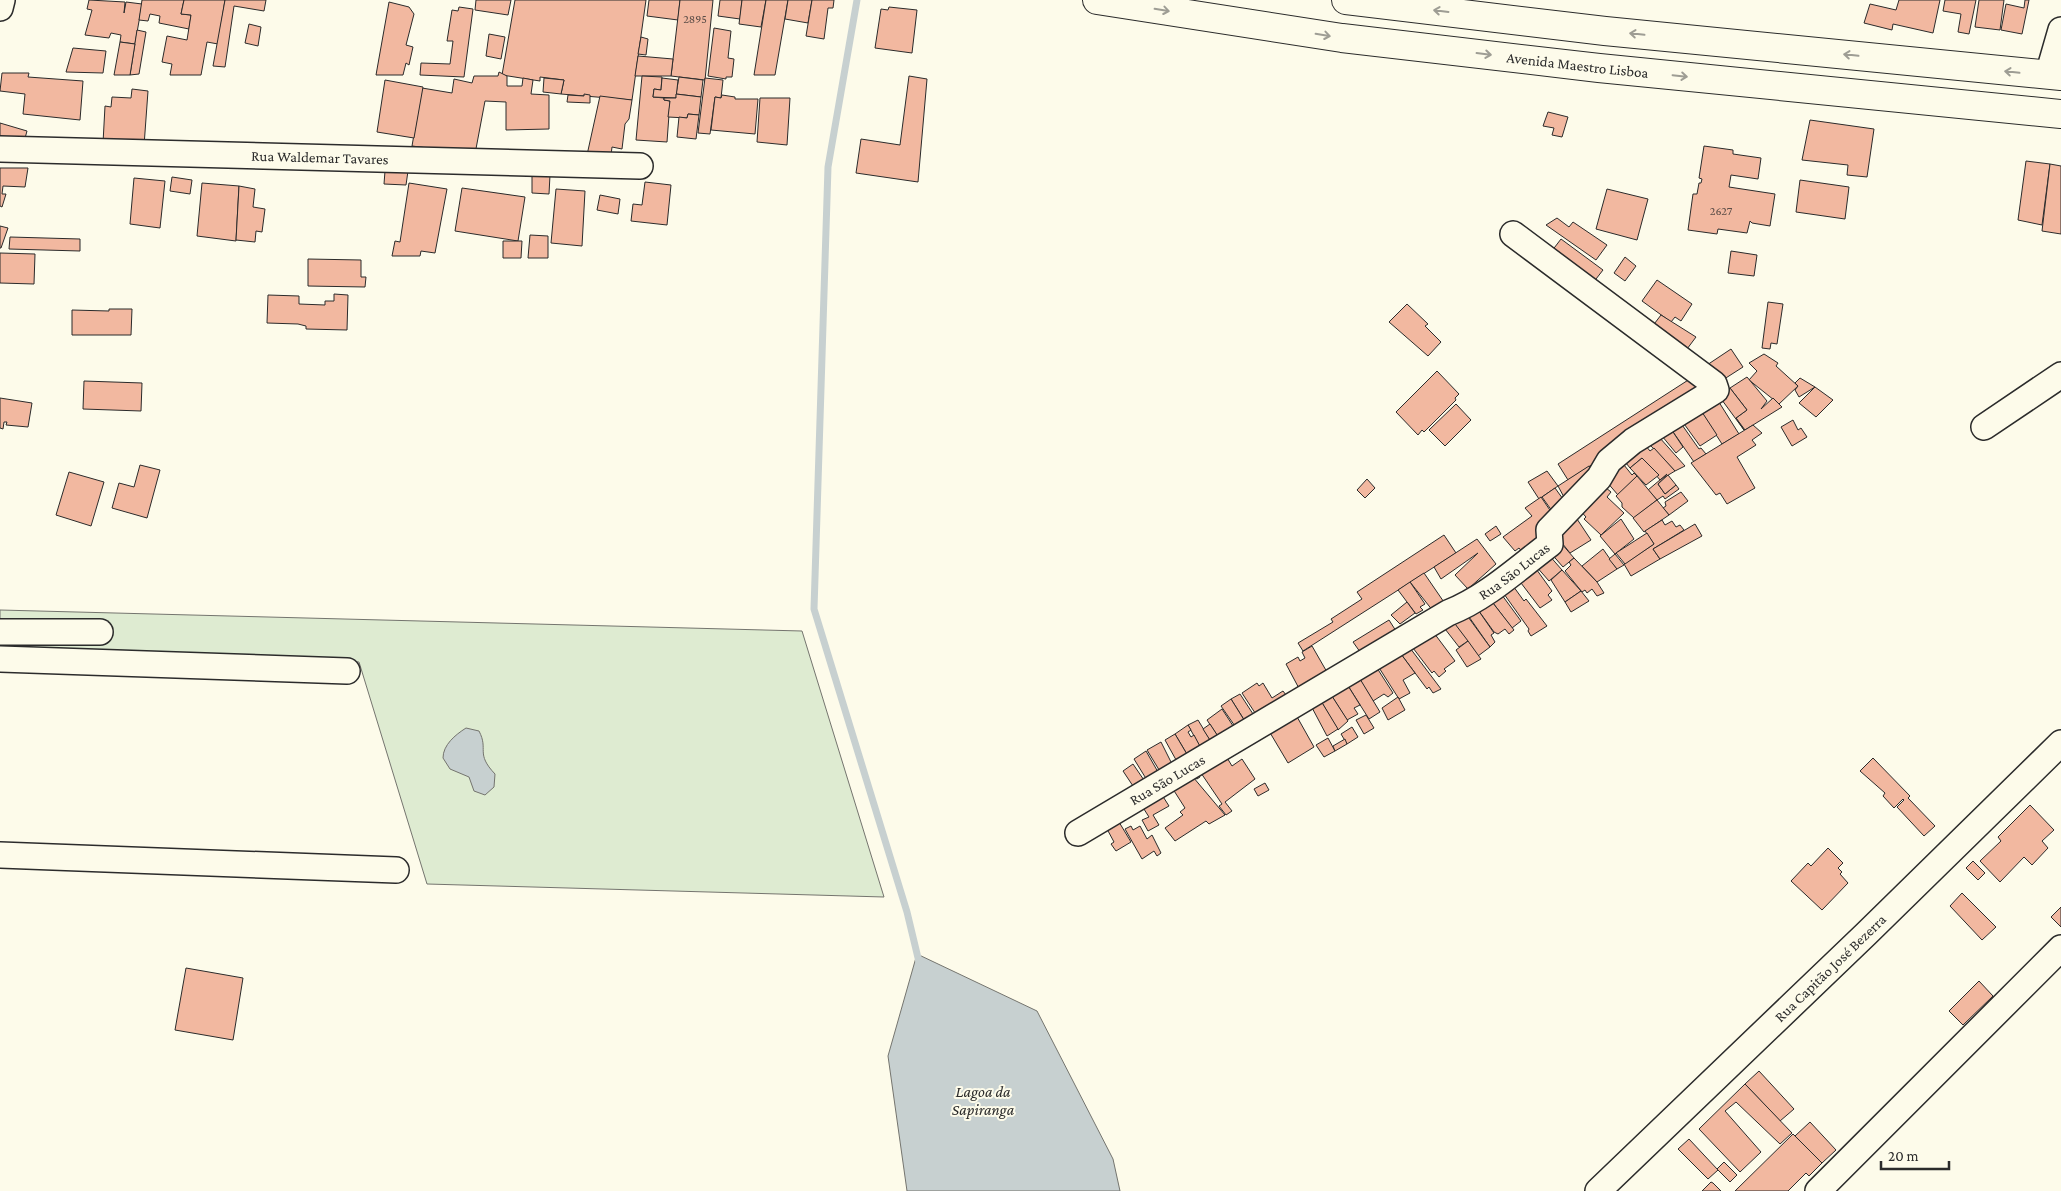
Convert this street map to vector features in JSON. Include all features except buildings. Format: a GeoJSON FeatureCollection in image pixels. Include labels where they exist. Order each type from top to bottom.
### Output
{"type":"FeatureCollection","features":[{"type":"Feature","properties":{"kind":"highway","name":"Avenida Maestro Lisboa"},"geometry":{"type":"LineString","coordinates":[[1097,0],[1362,40],[1599,68],[2061,114]]}},
{"type":"Feature","properties":{"kind":"highway"},"geometry":{"type":"LineString","coordinates":[[1346,0],[1606,31],[2054,76]]}},
{"type":"Feature","properties":{"kind":"street"},"geometry":{"type":"LineString","coordinates":[[0,8],[2,0]]}},
{"type":"Feature","properties":{"kind":"street"},"geometry":{"type":"LineString","coordinates":[[2054,76],[2061,30]]}},
{"type":"Feature","properties":{"kind":"street","name":"Rua Waldemar Tavares"},"geometry":{"type":"LineString","coordinates":[[0,149],[640,166]]}},
{"type":"Feature","properties":{"kind":"street","name":"Rua São Lucas"},"geometry":{"type":"LineString","coordinates":[[1078,833],[1448,613],[1461,609],[1490,589],[1550,544],[1548,530],[1598,478],[1609,461],[1633,441],[1716,390],[1714,384],[1513,234]]}},
{"type":"Feature","properties":{"kind":"street"},"geometry":{"type":"LineString","coordinates":[[1984,426],[2061,374]]}},
{"type":"Feature","properties":{"kind":"street"},"geometry":{"type":"LineString","coordinates":[[0,632],[100,632]]}},
{"type":"Feature","properties":{"kind":"street"},"geometry":{"type":"LineString","coordinates":[[0,659],[347,671]]}},
{"type":"Feature","properties":{"kind":"street","name":"Rua Capitão José Bezerra"},"geometry":{"type":"LineString","coordinates":[[1598,1191],[2061,743]]}},
{"type":"Feature","properties":{"kind":"street"},"geometry":{"type":"LineString","coordinates":[[0,855],[396,870]]}},
{"type":"Feature","properties":{"kind":"street"},"geometry":{"type":"LineString","coordinates":[[1818,1191],[2061,948]]}},
{"type":"Feature","properties":{"kind":"green space"},"geometry":{"type":"Polygon","coordinates":[[[0,610],[802,631],[884,897],[427,884],[359,662],[0,650],[0,610]]]}},
{"type":"Feature","properties":{"kind":"water"},"geometry":{"type":"Polygon","coordinates":[[[466,728],[479,731],[482,737],[485,761],[495,774],[494,787],[485,795],[474,791],[469,777],[450,769],[443,758],[447,745],[466,728]]]}},
{"type":"Feature","properties":{"kind":"water","name":"Lagoa da Sapiranga"},"geometry":{"type":"Polygon","coordinates":[[[917,954],[1037,1011],[1113,1159],[1120,1191],[907,1191],[888,1056],[917,954]]]}},
{"type":"Feature","properties":{"kind":"waterway"},"geometry":{"type":"LineString","coordinates":[[857,0],[828,167],[814,609],[907,912],[919,962]]}}]}
